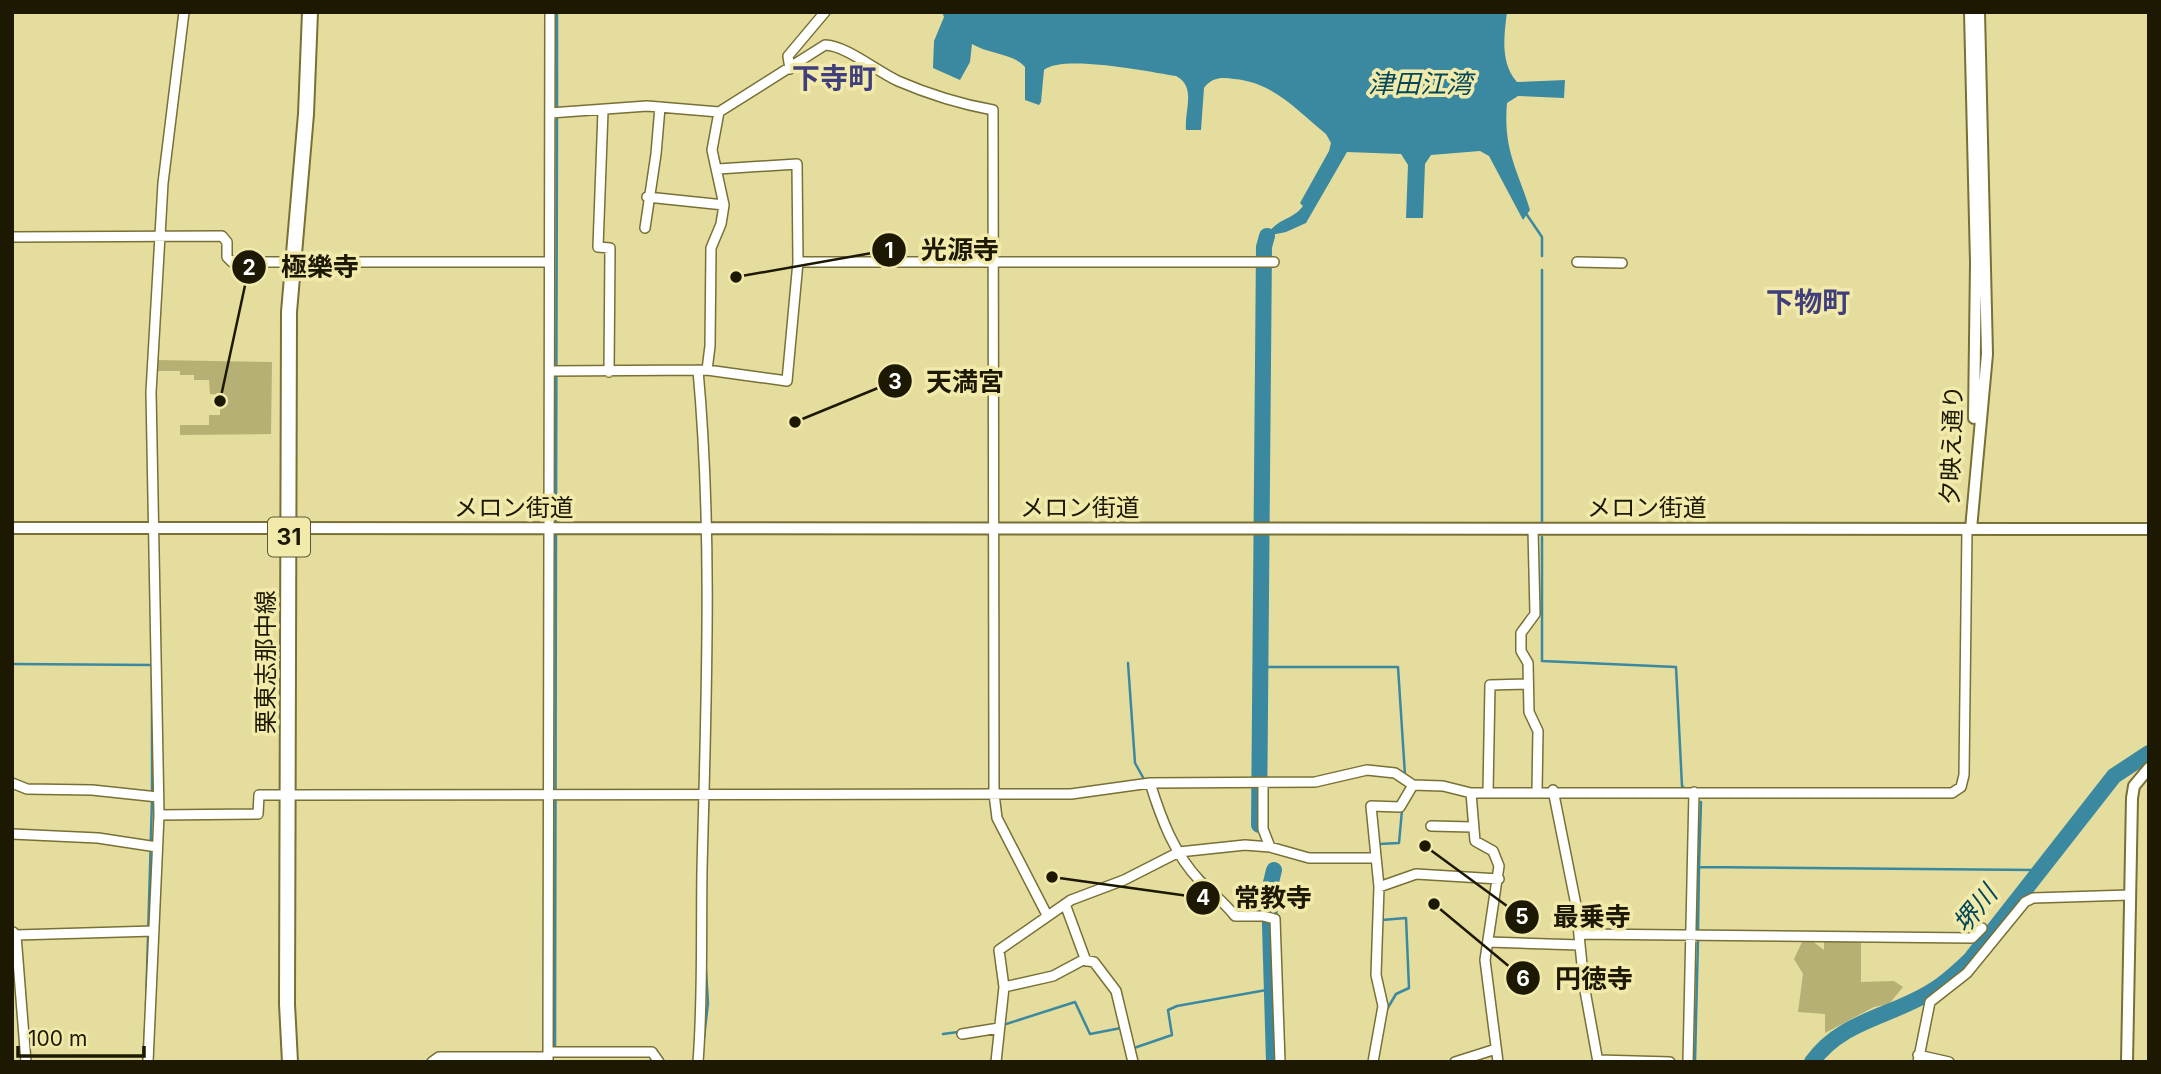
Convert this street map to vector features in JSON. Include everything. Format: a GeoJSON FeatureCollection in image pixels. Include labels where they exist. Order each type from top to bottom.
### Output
{"type":"FeatureCollection","features":[{"type":"Feature","properties":{"kind":"main road","name":"栗東志那中線"},"geometry":{"type":"LineString","coordinates":[[290,1062],[287,1004],[291,262],[307,103],[310,12]]}},
{"type":"Feature","properties":{"kind":"street"},"geometry":{"type":"LineString","coordinates":[[148,1062],[159,815],[150,392],[159,236],[184,12]]}},
{"type":"Feature","properties":{"kind":"street"},"geometry":{"type":"LineString","coordinates":[[550,12],[555,112],[550,262],[555,371],[551,1055]]}},
{"type":"Feature","properties":{"kind":"street"},"geometry":{"type":"LineString","coordinates":[[790,69],[788,56],[825,12]]}},
{"type":"Feature","properties":{"kind":"street","name":"夕映え通り"},"geometry":{"type":"LineString","coordinates":[[1969,529],[1976,263],[1970,12]]}},
{"type":"Feature","properties":{"kind":"street","name":"夕映え通り"},"geometry":{"type":"LineString","coordinates":[[1969,529],[1987,355],[1979,12]]}},
{"type":"Feature","properties":{"kind":"street"},"geometry":{"type":"LineString","coordinates":[[555,112],[660,107],[719,112],[825,45],[833,45],[900,82],[961,104],[993,110],[994,794],[997,818],[1047,915]]}},
{"type":"Feature","properties":{"kind":"street"},"geometry":{"type":"LineString","coordinates":[[645,228],[660,107]]}},
{"type":"Feature","properties":{"kind":"street"},"geometry":{"type":"LineString","coordinates":[[603,111],[597,247],[610,248],[609,372]]}},
{"type":"Feature","properties":{"kind":"street"},"geometry":{"type":"LineString","coordinates":[[698,1062],[703,999],[702,870],[706,793],[703,370],[710,346],[711,248],[721,224],[724,205],[712,150],[719,112]]}},
{"type":"Feature","properties":{"kind":"street"},"geometry":{"type":"LineString","coordinates":[[555,371],[703,370],[787,381],[798,262],[797,164],[718,169]]}},
{"type":"Feature","properties":{"kind":"street"},"geometry":{"type":"LineString","coordinates":[[647,197],[724,205]]}},
{"type":"Feature","properties":{"kind":"street"},"geometry":{"type":"LineString","coordinates":[[12,237],[222,236],[226,243],[227,257],[232,262],[550,262]]}},
{"type":"Feature","properties":{"kind":"street"},"geometry":{"type":"LineString","coordinates":[[798,262],[1274,262]]}},
{"type":"Feature","properties":{"kind":"street"},"geometry":{"type":"LineString","coordinates":[[1577,262],[1622,263]]}},
{"type":"Feature","properties":{"kind":"street","name":"メロン街道"},"geometry":{"type":"LineString","coordinates":[[12,528],[2149,528]]}},
{"type":"Feature","properties":{"kind":"street"},"geometry":{"type":"LineString","coordinates":[[1533,529],[1535,614],[1521,633],[1521,651],[1528,663],[1529,712],[1538,731],[1537,791]]}},
{"type":"Feature","properties":{"kind":"street"},"geometry":{"type":"LineString","coordinates":[[159,815],[258,814],[259,795],[1071,794],[1150,783],[1315,782],[1367,770],[1395,774],[1413,785],[1443,786],[1471,793],[1553,790],[1952,793],[1961,787],[1964,775],[1969,529]]}},
{"type":"Feature","properties":{"kind":"street"},"geometry":{"type":"LineString","coordinates":[[1488,792],[1490,685],[1528,684]]}},
{"type":"Feature","properties":{"kind":"street"},"geometry":{"type":"LineString","coordinates":[[2127,1062],[2132,798],[2134,786],[2149,768]]}},
{"type":"Feature","properties":{"kind":"street"},"geometry":{"type":"LineString","coordinates":[[12,783],[27,789],[92,790],[158,797]]}},
{"type":"Feature","properties":{"kind":"street"},"geometry":{"type":"LineString","coordinates":[[1150,783],[1163,824],[1200,881],[1217,894],[1235,916],[1263,916],[1277,926],[1280,1062]]}},
{"type":"Feature","properties":{"kind":"street"},"geometry":{"type":"LineString","coordinates":[[1260,783],[1263,829],[1270,846]]}},
{"type":"Feature","properties":{"kind":"street"},"geometry":{"type":"LineString","coordinates":[[1373,1062],[1383,1006],[1376,975],[1379,887],[1371,806],[1400,807],[1413,785]]}},
{"type":"Feature","properties":{"kind":"street"},"geometry":{"type":"LineString","coordinates":[[1553,790],[1598,1061],[1670,1062]]}},
{"type":"Feature","properties":{"kind":"street"},"geometry":{"type":"LineString","coordinates":[[1688,1062],[1694,792]]}},
{"type":"Feature","properties":{"kind":"street"},"geometry":{"type":"LineString","coordinates":[[1471,793],[1472,827],[1479,846],[1493,851],[1497,858],[1499,879],[1485,960],[1498,1062]]}},
{"type":"Feature","properties":{"kind":"street"},"geometry":{"type":"LineString","coordinates":[[1431,826],[1472,827]]}},
{"type":"Feature","properties":{"kind":"street"},"geometry":{"type":"LineString","coordinates":[[12,834],[98,838],[157,847]]}},
{"type":"Feature","properties":{"kind":"street"},"geometry":{"type":"LineString","coordinates":[[996,1062],[1004,987],[999,950],[1065,904],[1124,880],[1179,852],[1245,845],[1270,846],[1308,858],[1376,858]]}},
{"type":"Feature","properties":{"kind":"street"},"geometry":{"type":"LineString","coordinates":[[1379,887],[1416,874],[1499,879]]}},
{"type":"Feature","properties":{"kind":"street"},"geometry":{"type":"LineString","coordinates":[[1950,1062],[1918,1058],[1930,1002],[1968,973],[2025,902],[2033,898],[2130,895]]}},
{"type":"Feature","properties":{"kind":"street"},"geometry":{"type":"LineString","coordinates":[[1065,904],[1086,961]]}},
{"type":"Feature","properties":{"kind":"street"},"geometry":{"type":"LineString","coordinates":[[1579,934],[1972,938],[1982,928]]}},
{"type":"Feature","properties":{"kind":"street"},"geometry":{"type":"LineString","coordinates":[[26,1062],[14,933],[153,931]]}},
{"type":"Feature","properties":{"kind":"street"},"geometry":{"type":"LineString","coordinates":[[1489,942],[1580,945]]}},
{"type":"Feature","properties":{"kind":"street"},"geometry":{"type":"LineString","coordinates":[[1004,987],[1054,976],[1086,961],[1094,962],[1116,991],[1133,1062]]}},
{"type":"Feature","properties":{"kind":"street"},"geometry":{"type":"LineString","coordinates":[[961,1034],[999,1028]]}},
{"type":"Feature","properties":{"kind":"street"},"geometry":{"type":"LineString","coordinates":[[1455,1062],[1496,1049]]}},
{"type":"Feature","properties":{"kind":"street"},"geometry":{"type":"LineString","coordinates":[[432,1062],[439,1057],[652,1052],[659,1062]]}},
{"type":"Feature","properties":{"kind":"shaded area"},"geometry":{"type":"Polygon","coordinates":[[[157,360],[272,362],[271,434],[180,435],[180,425],[209,425],[209,415],[220,415],[220,395],[210,394],[209,380],[194,380],[194,375],[180,375],[180,371],[157,371],[157,360]]]}},
{"type":"Feature","properties":{"kind":"shaded area"},"geometry":{"type":"Polygon","coordinates":[[[1803,940],[1811,940],[1824,950],[1824,940],[1861,940],[1861,982],[1894,981],[1903,987],[1889,1004],[1874,1007],[1825,1033],[1825,1014],[1798,1012],[1803,974],[1794,959],[1803,940]]]}},
{"type":"Feature","properties":{"kind":"water","name":"津田江湾"},"geometry":{"type":"Polygon","coordinates":[[[942,12],[1507,12],[1504,49],[1512,75],[1517,82],[1565,80],[1564,98],[1518,96],[1507,103],[1509,146],[1530,210],[1523,220],[1489,156],[1480,151],[1431,155],[1425,164],[1423,218],[1406,218],[1408,165],[1401,154],[1347,152],[1306,223],[1286,232],[1267,236],[1275,226],[1303,206],[1300,203],[1331,143],[1326,134],[1272,91],[1248,81],[1225,78],[1214,80],[1204,88],[1201,130],[1186,130],[1188,93],[1186,86],[1176,76],[1107,66],[1069,64],[1044,70],[1039,105],[1025,100],[1025,67],[1008,56],[972,44],[970,62],[960,80],[933,68],[934,41],[944,17],[942,12]]]}},
{"type":"Feature","properties":{"kind":"waterway"},"geometry":{"type":"LineString","coordinates":[[557,12],[557,110]]}},
{"type":"Feature","properties":{"kind":"waterway"},"geometry":{"type":"LineString","coordinates":[[556,526],[557,117]]}},
{"type":"Feature","properties":{"kind":"waterway"},"geometry":{"type":"LineString","coordinates":[[1525,212],[1542,237],[1542,256]]}},
{"type":"Feature","properties":{"kind":"waterway"},"geometry":{"type":"LineString","coordinates":[[1259,825],[1264,247],[1267,236]]}},
{"type":"Feature","properties":{"kind":"waterway"},"geometry":{"type":"LineString","coordinates":[[1542,270],[1542,522]]}},
{"type":"Feature","properties":{"kind":"waterway"},"geometry":{"type":"LineString","coordinates":[[555,1048],[556,533]]}},
{"type":"Feature","properties":{"kind":"waterway"},"geometry":{"type":"LineString","coordinates":[[1542,537],[1542,661],[1676,667],[1682,786],[1687,791]]}},
{"type":"Feature","properties":{"kind":"waterway"},"geometry":{"type":"LineString","coordinates":[[1128,663],[1135,763],[1145,781]]}},
{"type":"Feature","properties":{"kind":"waterway"},"geometry":{"type":"LineString","coordinates":[[12,664],[152,665],[152,793]]}},
{"type":"Feature","properties":{"kind":"waterway"},"geometry":{"type":"LineString","coordinates":[[1259,667],[1398,667],[1405,775]]}},
{"type":"Feature","properties":{"kind":"waterway"},"geometry":{"type":"LineString","coordinates":[[708,811],[709,747]]}},
{"type":"Feature","properties":{"kind":"waterway","name":"堺川"},"geometry":{"type":"LineString","coordinates":[[1812,1062],[1838,1037],[1852,1028],[1916,1000],[1942,984],[1970,960],[2114,776],[2149,753]]}},
{"type":"Feature","properties":{"kind":"waterway"},"geometry":{"type":"LineString","coordinates":[[146,1006],[152,799]]}},
{"type":"Feature","properties":{"kind":"waterway"},"geometry":{"type":"LineString","coordinates":[[1699,867],[1701,802]]}},
{"type":"Feature","properties":{"kind":"waterway"},"geometry":{"type":"LineString","coordinates":[[1152,804],[1161,827]]}},
{"type":"Feature","properties":{"kind":"waterway"},"geometry":{"type":"LineString","coordinates":[[1379,844],[1399,843],[1402,810]]}},
{"type":"Feature","properties":{"kind":"waterway"},"geometry":{"type":"LineString","coordinates":[[1698,932],[1699,867],[2039,870]]}},
{"type":"Feature","properties":{"kind":"waterway"},"geometry":{"type":"LineString","coordinates":[[1274,870],[1269,891],[1274,1062]]}},
{"type":"Feature","properties":{"kind":"waterway"},"geometry":{"type":"LineString","coordinates":[[1565,870],[1572,904]]}},
{"type":"Feature","properties":{"kind":"waterway"},"geometry":{"type":"LineString","coordinates":[[1492,941],[1501,882]]}},
{"type":"Feature","properties":{"kind":"waterway"},"geometry":{"type":"LineString","coordinates":[[1382,917],[1382,920],[1406,918],[1409,988],[1396,994],[1386,1011]]}},
{"type":"Feature","properties":{"kind":"waterway"},"geometry":{"type":"LineString","coordinates":[[1695,1062],[1698,939]]}},
{"type":"Feature","properties":{"kind":"waterway"},"geometry":{"type":"LineString","coordinates":[[704,1038],[708,1003],[706,971]]}},
{"type":"Feature","properties":{"kind":"waterway"},"geometry":{"type":"LineString","coordinates":[[1133,1045],[1134,1048],[1172,1035],[1168,1010],[1177,1006],[1272,989]]}},
{"type":"Feature","properties":{"kind":"waterway"},"geometry":{"type":"LineString","coordinates":[[1003,1025],[1075,1002],[1090,1034],[1121,1028]]}},
{"type":"Feature","properties":{"kind":"waterway"},"geometry":{"type":"LineString","coordinates":[[143,1062],[146,1013]]}},
{"type":"Feature","properties":{"kind":"waterway"},"geometry":{"type":"LineString","coordinates":[[943,1034],[958,1032]]}},
{"type":"Feature","properties":{"kind":"place","name":"光源寺"},"geometry":{"type":"Point","coordinates":[736,277]}},
{"type":"Feature","properties":{"kind":"place","name":"極樂寺"},"geometry":{"type":"Point","coordinates":[220,401]}},
{"type":"Feature","properties":{"kind":"place","name":"天満宮"},"geometry":{"type":"Point","coordinates":[795,422]}},
{"type":"Feature","properties":{"kind":"place","name":"最乗寺"},"geometry":{"type":"Point","coordinates":[1425,846]}},
{"type":"Feature","properties":{"kind":"place","name":"常教寺"},"geometry":{"type":"Point","coordinates":[1052,877]}},
{"type":"Feature","properties":{"kind":"place","name":"円徳寺"},"geometry":{"type":"Point","coordinates":[1434,904]}},
{"type":"Feature","properties":{"kind":"district","name":"下寺町"},"geometry":{"type":"Point","coordinates":[834,78]}},
{"type":"Feature","properties":{"kind":"district","name":"下物町"},"geometry":{"type":"Point","coordinates":[1808,302]}}]}
